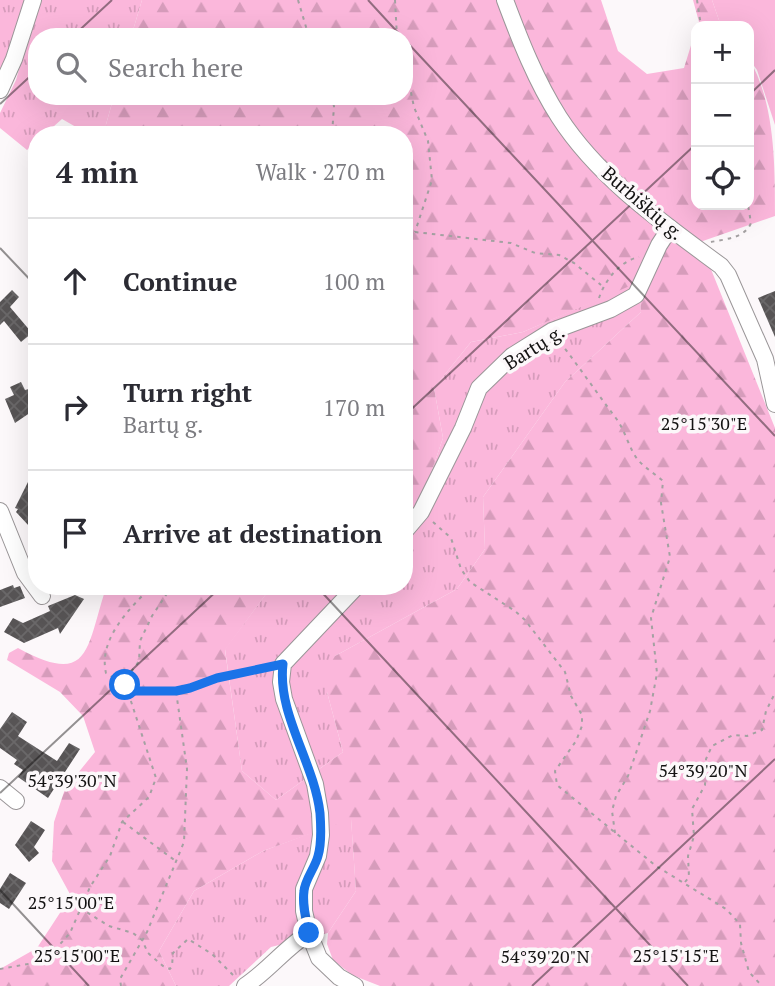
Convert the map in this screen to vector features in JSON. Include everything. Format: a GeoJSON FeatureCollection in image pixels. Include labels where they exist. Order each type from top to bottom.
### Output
{"type":"FeatureCollection","features":[{"type":"Feature","properties":{"kind":"street"},"geometry":{"type":"LineString","coordinates":[[0,90],[14,59],[33,0]]}},
{"type":"Feature","properties":{"kind":"street","name":"Burbiškių g."},"geometry":{"type":"LineString","coordinates":[[505,0],[539,83],[560,118],[591,157],[628,194],[721,266],[728,275],[765,359],[775,404]]}},
{"type":"Feature","properties":{"kind":"street","name":"Bartų g."},"geometry":{"type":"LineString","coordinates":[[413,521],[421,512],[480,388],[512,356],[552,331],[611,309],[636,295],[670,228]]}},
{"type":"Feature","properties":{"kind":"street"},"geometry":{"type":"LineString","coordinates":[[0,511],[28,577]]}},
{"type":"Feature","properties":{"kind":"street"},"geometry":{"type":"LineString","coordinates":[[348,595],[283,664],[281,682],[284,699],[315,784],[320,813],[318,856],[304,889],[304,911],[309,933],[319,958],[339,977],[355,986]]}},
{"type":"Feature","properties":{"kind":"street"},"geometry":{"type":"LineString","coordinates":[[0,788],[16,801]]}},
{"type":"Feature","properties":{"kind":"street"},"geometry":{"type":"LineString","coordinates":[[241,982],[262,975],[293,943],[309,933]]}},
{"type":"Feature","properties":{"kind":"path"},"geometry":{"type":"LineString","coordinates":[[298,0],[306,28]]}},
{"type":"Feature","properties":{"kind":"path"},"geometry":{"type":"LineString","coordinates":[[395,0],[397,28]]}},
{"type":"Feature","properties":{"kind":"path"},"geometry":{"type":"LineString","coordinates":[[697,0],[700,21]]}},
{"type":"Feature","properties":{"kind":"path"},"geometry":{"type":"LineString","coordinates":[[413,102],[428,142],[432,180],[413,234]]}},
{"type":"Feature","properties":{"kind":"path"},"geometry":{"type":"LineString","coordinates":[[333,126],[334,105]]}},
{"type":"Feature","properties":{"kind":"path"},"geometry":{"type":"LineString","coordinates":[[710,242],[746,232],[751,223],[749,210]]}},
{"type":"Feature","properties":{"kind":"path"},"geometry":{"type":"LineString","coordinates":[[415,232],[488,239],[511,243],[535,253],[559,255],[575,263],[603,286]]}},
{"type":"Feature","properties":{"kind":"path"},"geometry":{"type":"LineString","coordinates":[[597,304],[603,286],[627,260],[654,256]]}},
{"type":"Feature","properties":{"kind":"path"},"geometry":{"type":"LineString","coordinates":[[552,331],[603,399],[608,410],[617,418],[632,452],[640,463],[663,481],[661,503],[670,557],[651,618],[657,673],[635,756],[612,811],[615,833]]}},
{"type":"Feature","properties":{"kind":"path"},"geometry":{"type":"LineString","coordinates":[[421,512],[451,538],[461,569],[470,582],[515,611],[542,640],[565,672],[571,696],[582,715],[582,726],[576,741],[555,771],[556,785],[656,866],[726,909],[740,924],[741,943],[749,972],[762,986]]}},
{"type":"Feature","properties":{"kind":"path"},"geometry":{"type":"LineString","coordinates":[[143,595],[126,611],[103,661],[106,673],[134,691],[176,691],[217,678],[283,664]]}},
{"type":"Feature","properties":{"kind":"path"},"geometry":{"type":"LineString","coordinates":[[0,969],[39,962],[53,952],[70,933],[80,908],[110,856],[122,822],[149,797],[156,778],[125,685],[139,661],[140,641],[166,595]]}},
{"type":"Feature","properties":{"kind":"path"},"geometry":{"type":"LineString","coordinates":[[121,986],[120,979],[125,967],[142,940],[178,862],[184,842],[187,769],[176,691]]}},
{"type":"Feature","properties":{"kind":"path"},"geometry":{"type":"LineString","coordinates":[[684,883],[689,877],[688,856],[694,836],[692,809],[705,785],[706,759],[712,746],[733,735],[747,736],[762,730],[766,711],[775,693]]}},
{"type":"Feature","properties":{"kind":"path"},"geometry":{"type":"LineString","coordinates":[[122,822],[178,862]]}},
{"type":"Feature","properties":{"kind":"path"},"geometry":{"type":"LineString","coordinates":[[80,908],[110,926],[133,933],[142,940],[148,953],[163,966],[170,968],[174,964],[173,953],[188,939],[212,954],[241,982]]}},
{"type":"Feature","properties":{"kind":"green space"},"geometry":{"type":"Polygon","coordinates":[[[0,0],[25,0],[0,78],[0,0]]]}},
{"type":"Feature","properties":{"kind":"green space"},"geometry":{"type":"Polygon","coordinates":[[[39,0],[142,0],[134,28],[31,28],[39,0]]]}},
{"type":"Feature","properties":{"kind":"green space"},"geometry":{"type":"Polygon","coordinates":[[[142,0],[601,0],[618,51],[647,74],[684,68],[691,45],[691,210],[754,210],[754,68],[758,76],[772,134],[775,216],[700,242],[775,428],[775,986],[380,986],[352,975],[333,960],[327,944],[328,933],[356,891],[351,819],[263,851],[194,891],[159,951],[176,986],[0,986],[0,969],[37,948],[71,896],[52,861],[54,822],[65,789],[95,752],[83,716],[60,692],[7,660],[9,653],[18,648],[58,664],[71,663],[80,657],[87,647],[104,595],[265,595],[225,650],[242,771],[276,800],[343,752],[327,692],[327,670],[335,656],[457,589],[485,549],[483,497],[565,382],[641,312],[639,282],[523,332],[471,342],[434,388],[443,438],[423,496],[413,508],[413,126],[106,126],[111,105],[413,105],[413,28],[134,28],[142,0]]]}},
{"type":"Feature","properties":{"kind":"green space"},"geometry":{"type":"Polygon","coordinates":[[[693,0],[712,0],[719,21],[699,21],[693,0]]]}},
{"type":"Feature","properties":{"kind":"green space"},"geometry":{"type":"Polygon","coordinates":[[[712,0],[775,0],[775,125],[754,66],[754,21],[719,21],[712,0]]]}},
{"type":"Feature","properties":{"kind":"green space"},"geometry":{"type":"Polygon","coordinates":[[[28,38],[28,105],[111,105],[106,126],[74,126],[62,119],[54,126],[28,126],[27,150],[0,128],[0,113],[16,80],[28,38]]]}},
{"type":"Feature","properties":{"kind":"green space"},"geometry":{"type":"Polygon","coordinates":[[[639,281],[641,312],[565,382],[483,497],[485,549],[457,589],[335,656],[327,692],[343,752],[276,800],[242,771],[225,649],[265,595],[413,595],[413,508],[423,496],[443,438],[434,388],[471,342],[523,332],[639,281]]]}},
{"type":"Feature","properties":{"kind":"green space"},"geometry":{"type":"Polygon","coordinates":[[[351,818],[356,891],[328,933],[271,947],[229,986],[176,986],[159,951],[194,891],[263,851],[351,818]]]}},
{"type":"Feature","properties":{"kind":"building"},"geometry":{"type":"Polygon","coordinates":[[[12,290],[19,297],[10,307],[28,328],[28,336],[21,342],[4,321],[0,325],[0,302],[12,290]]]}},
{"type":"Feature","properties":{"kind":"building"},"geometry":{"type":"Polygon","coordinates":[[[775,291],[775,337],[758,298],[775,291]]]}},
{"type":"Feature","properties":{"kind":"building"},"geometry":{"type":"Polygon","coordinates":[[[21,382],[25,390],[28,389],[28,414],[15,423],[5,399],[14,395],[10,387],[21,382]]]}},
{"type":"Feature","properties":{"kind":"building"},"geometry":{"type":"Polygon","coordinates":[[[28,482],[28,525],[15,508],[28,482]]]}},
{"type":"Feature","properties":{"kind":"building"},"geometry":{"type":"Polygon","coordinates":[[[13,585],[14,588],[20,586],[25,598],[0,607],[0,590],[13,585]]]}},
{"type":"Feature","properties":{"kind":"building"},"geometry":{"type":"Polygon","coordinates":[[[75,595],[84,599],[60,634],[58,628],[24,643],[4,632],[13,618],[23,623],[50,611],[48,606],[75,595]]]}},
{"type":"Feature","properties":{"kind":"building"},"geometry":{"type":"Polygon","coordinates":[[[12,712],[27,722],[18,736],[57,761],[69,743],[80,749],[48,798],[18,777],[23,770],[14,764],[17,760],[0,748],[0,729],[12,712]]]}},
{"type":"Feature","properties":{"kind":"building"},"geometry":{"type":"Polygon","coordinates":[[[31,821],[45,830],[34,847],[39,853],[29,862],[15,845],[31,821]]]}},
{"type":"Feature","properties":{"kind":"building"},"geometry":{"type":"Polygon","coordinates":[[[10,873],[26,883],[9,909],[0,903],[0,889],[10,873]]]}},
{"type":"Feature","properties":{"kind":"route"},"geometry":{"type":"LineString","coordinates":[[125,685],[134,691],[176,691],[217,678],[283,664],[281,682],[284,699],[315,784],[320,813],[318,856],[304,889],[304,911],[309,933]]}}]}
